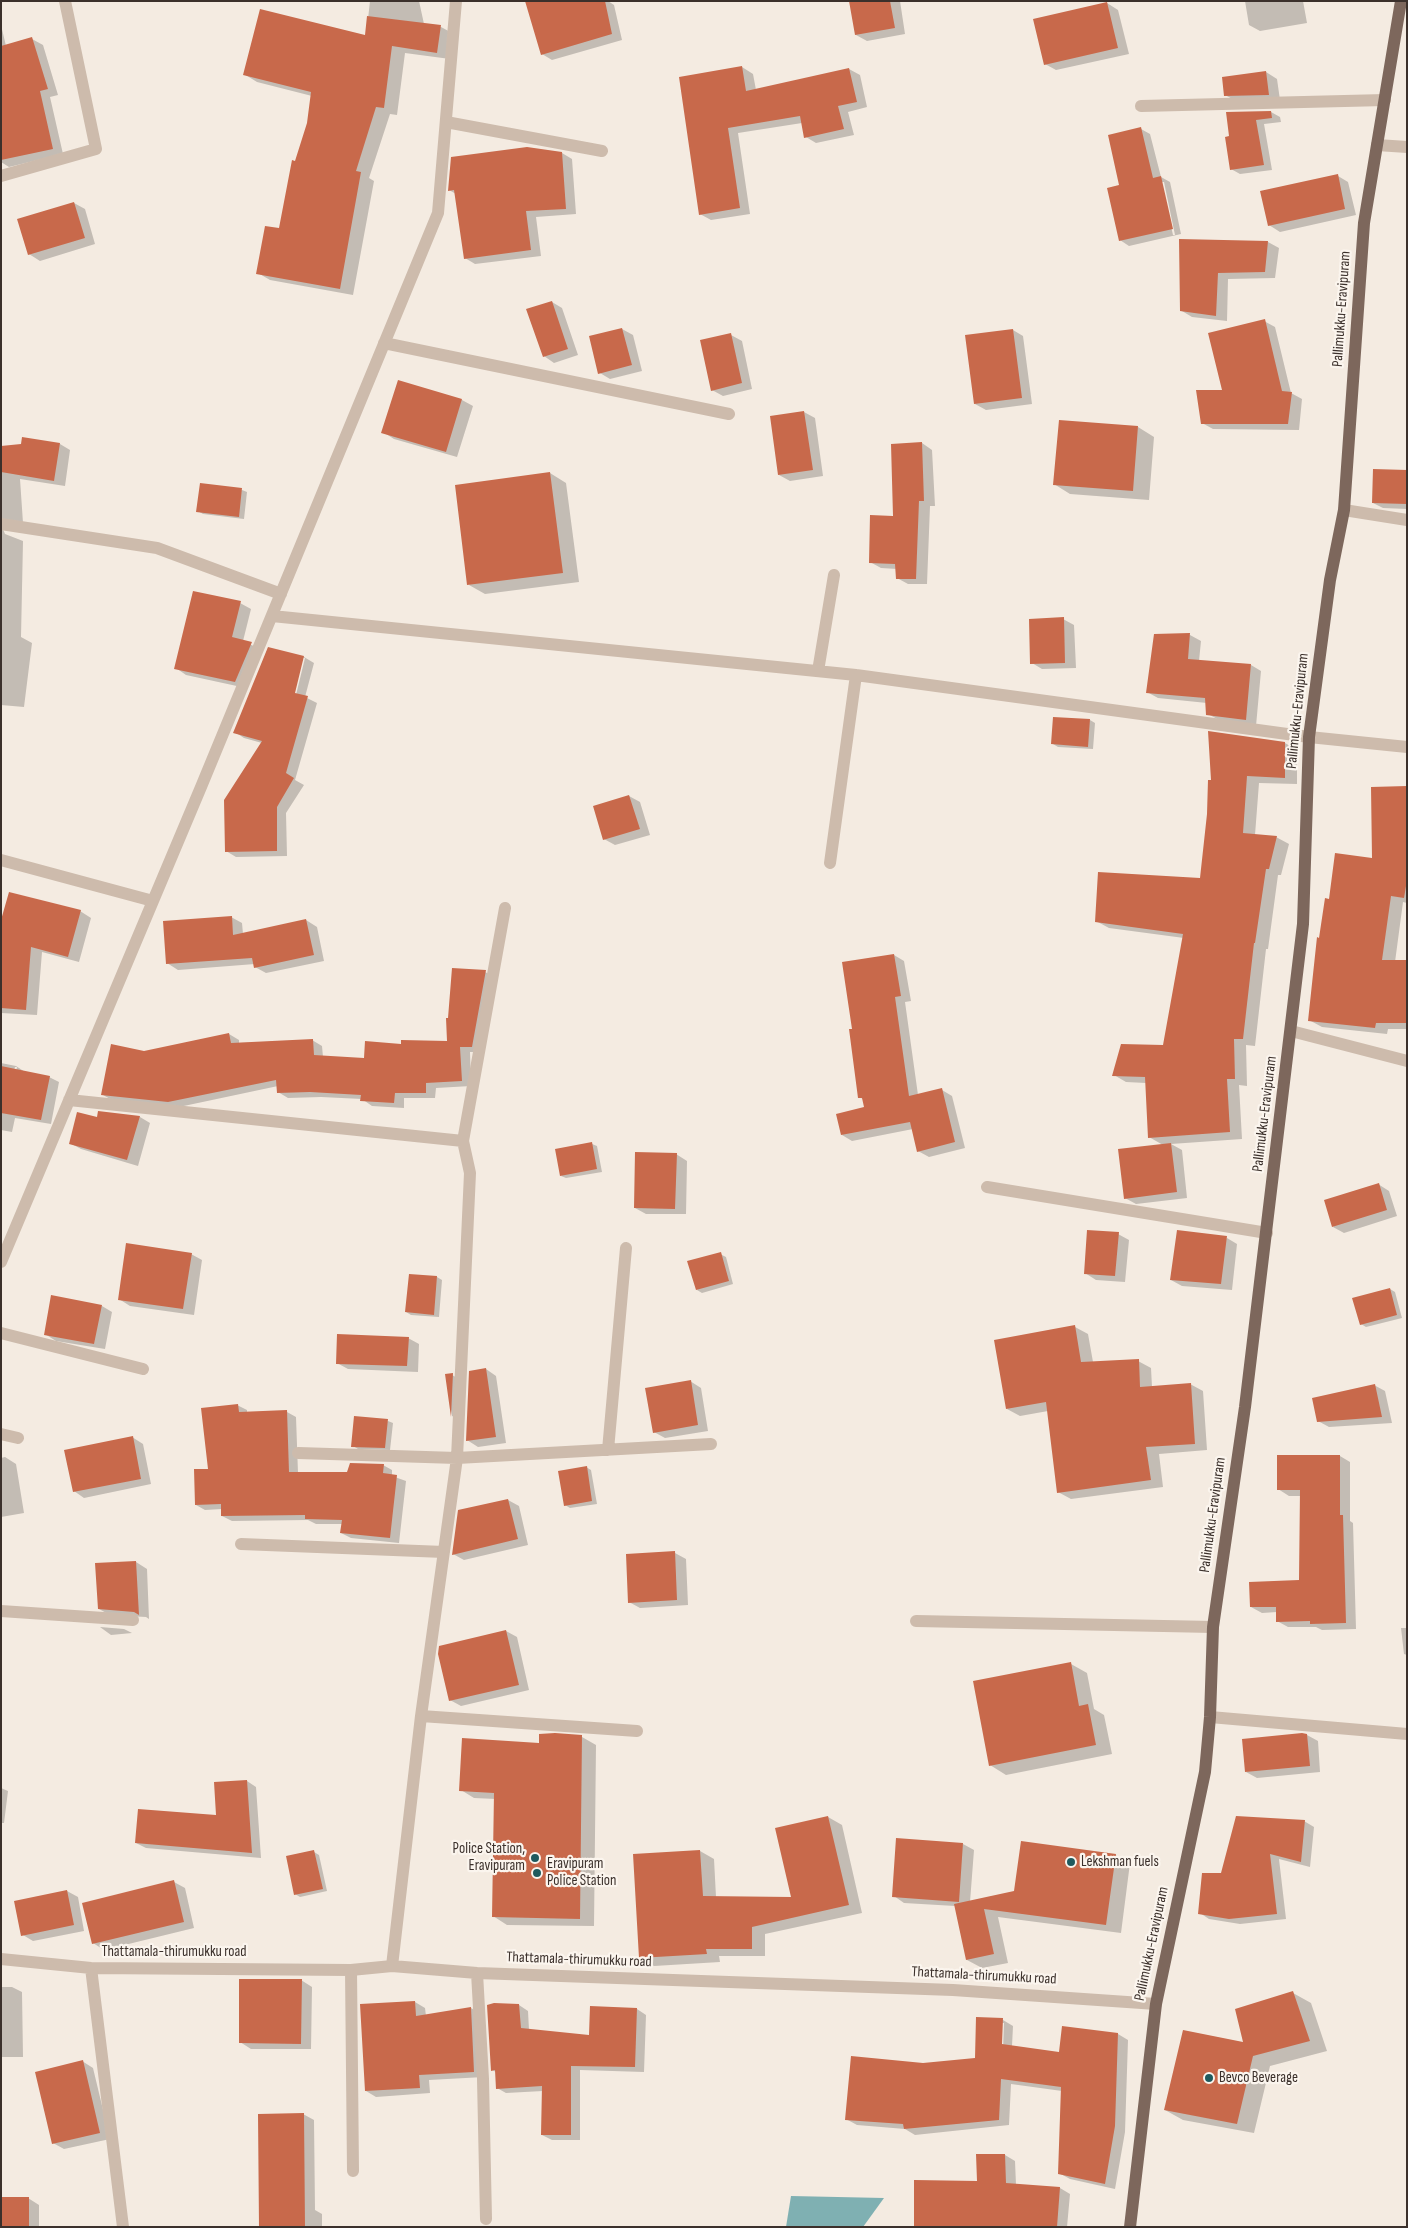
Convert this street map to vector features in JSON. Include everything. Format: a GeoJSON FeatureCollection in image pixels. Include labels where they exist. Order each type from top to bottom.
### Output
{"type":"FeatureCollection","features":[{"type":"Feature","properties":{"kind":"main road","name":"Pallimukku-Eravipuram"},"geometry":{"type":"LineString","coordinates":[[1130,2227],[1156,2004],[1205,1772],[1210,1717],[1213,1626],[1245,1408],[1303,924],[1309,738],[1330,580],[1344,510],[1364,223],[1401,1]]}},
{"type":"Feature","properties":{"kind":"street"},"geometry":{"type":"LineString","coordinates":[[1,176],[96,149],[65,1]]}},
{"type":"Feature","properties":{"kind":"street"},"geometry":{"type":"LineString","coordinates":[[1,1262],[272,616],[438,213],[456,1]]}},
{"type":"Feature","properties":{"kind":"street"},"geometry":{"type":"LineString","coordinates":[[1141,106],[1385,100]]}},
{"type":"Feature","properties":{"kind":"street"},"geometry":{"type":"LineString","coordinates":[[446,122],[602,151]]}},
{"type":"Feature","properties":{"kind":"street"},"geometry":{"type":"LineString","coordinates":[[1377,145],[1407,147]]}},
{"type":"Feature","properties":{"kind":"street"},"geometry":{"type":"LineString","coordinates":[[384,343],[729,414]]}},
{"type":"Feature","properties":{"kind":"street"},"geometry":{"type":"LineString","coordinates":[[1344,510],[1407,520]]}},
{"type":"Feature","properties":{"kind":"street"},"geometry":{"type":"LineString","coordinates":[[1,524],[157,548],[281,594]]}},
{"type":"Feature","properties":{"kind":"street"},"geometry":{"type":"LineString","coordinates":[[818,672],[834,575]]}},
{"type":"Feature","properties":{"kind":"street"},"geometry":{"type":"LineString","coordinates":[[272,616],[856,675],[1309,738],[1407,747]]}},
{"type":"Feature","properties":{"kind":"street"},"geometry":{"type":"LineString","coordinates":[[830,863],[856,675]]}},
{"type":"Feature","properties":{"kind":"street"},"geometry":{"type":"LineString","coordinates":[[1,860],[153,901]]}},
{"type":"Feature","properties":{"kind":"street"},"geometry":{"type":"LineString","coordinates":[[392,1966],[421,1716],[457,1458],[470,1173],[463,1141],[505,908]]}},
{"type":"Feature","properties":{"kind":"street"},"geometry":{"type":"LineString","coordinates":[[1291,1032],[1407,1061]]}},
{"type":"Feature","properties":{"kind":"street"},"geometry":{"type":"LineString","coordinates":[[69,1100],[463,1141]]}},
{"type":"Feature","properties":{"kind":"street"},"geometry":{"type":"LineString","coordinates":[[987,1187],[1267,1233]]}},
{"type":"Feature","properties":{"kind":"street"},"geometry":{"type":"LineString","coordinates":[[608,1450],[626,1248]]}},
{"type":"Feature","properties":{"kind":"street"},"geometry":{"type":"LineString","coordinates":[[1,1333],[143,1369]]}},
{"type":"Feature","properties":{"kind":"street"},"geometry":{"type":"LineString","coordinates":[[1,1434],[18,1438]]}},
{"type":"Feature","properties":{"kind":"street"},"geometry":{"type":"LineString","coordinates":[[298,1453],[457,1458],[711,1444]]}},
{"type":"Feature","properties":{"kind":"street"},"geometry":{"type":"LineString","coordinates":[[241,1544],[444,1552]]}},
{"type":"Feature","properties":{"kind":"street"},"geometry":{"type":"LineString","coordinates":[[1,1611],[133,1620]]}},
{"type":"Feature","properties":{"kind":"street"},"geometry":{"type":"LineString","coordinates":[[916,1621],[1213,1626]]}},
{"type":"Feature","properties":{"kind":"street"},"geometry":{"type":"LineString","coordinates":[[421,1716],[637,1731]]}},
{"type":"Feature","properties":{"kind":"street"},"geometry":{"type":"LineString","coordinates":[[1210,1717],[1407,1734]]}},
{"type":"Feature","properties":{"kind":"street","name":"Thattamala-thirumukku road"},"geometry":{"type":"LineString","coordinates":[[1,1959],[91,1968],[351,1970],[392,1966],[477,1973],[953,1990],[1156,2004]]}},
{"type":"Feature","properties":{"kind":"street"},"geometry":{"type":"LineString","coordinates":[[91,1968],[123,2227]]}},
{"type":"Feature","properties":{"kind":"street"},"geometry":{"type":"LineString","coordinates":[[351,1970],[353,2170]]}},
{"type":"Feature","properties":{"kind":"street"},"geometry":{"type":"LineString","coordinates":[[477,1973],[484,2079],[486,2219]]}},
{"type":"Feature","properties":{"kind":"water"},"geometry":{"type":"Polygon","coordinates":[[[791,2196],[884,2198],[863,2227],[786,2227],[791,2196]]]}},
{"type":"Feature","properties":{"kind":"building"},"geometry":{"type":"Polygon","coordinates":[[[525,1],[605,1],[612,34],[541,55],[525,1]]]}},
{"type":"Feature","properties":{"kind":"building"},"geometry":{"type":"Polygon","coordinates":[[[849,1],[890,1],[895,28],[855,35],[849,1]]]}},
{"type":"Feature","properties":{"kind":"building"},"geometry":{"type":"Polygon","coordinates":[[[1107,2],[1118,48],[1044,65],[1033,19],[1107,2]]]}},
{"type":"Feature","properties":{"kind":"building"},"geometry":{"type":"Polygon","coordinates":[[[260,9],[365,35],[367,16],[441,25],[437,53],[392,46],[384,108],[376,107],[356,171],[361,172],[340,289],[256,274],[265,226],[279,228],[292,160],[295,161],[307,123],[311,92],[243,75],[260,9]]]}},
{"type":"Feature","properties":{"kind":"building"},"geometry":{"type":"Polygon","coordinates":[[[32,37],[48,89],[40,91],[53,149],[1,160],[1,46],[32,37]]]}},
{"type":"Feature","properties":{"kind":"building"},"geometry":{"type":"Polygon","coordinates":[[[742,66],[746,91],[849,68],[857,102],[838,106],[844,129],[804,138],[800,116],[728,128],[740,208],[699,215],[679,77],[742,66]]]}},
{"type":"Feature","properties":{"kind":"building"},"geometry":{"type":"Polygon","coordinates":[[[1266,71],[1269,95],[1224,96],[1222,77],[1266,71]]]}},
{"type":"Feature","properties":{"kind":"building"},"geometry":{"type":"Polygon","coordinates":[[[1271,111],[1272,118],[1256,120],[1264,165],[1230,170],[1225,137],[1229,136],[1226,112],[1271,111]]]}},
{"type":"Feature","properties":{"kind":"building"},"geometry":{"type":"Polygon","coordinates":[[[1141,127],[1153,178],[1161,176],[1173,229],[1119,241],[1107,188],[1119,185],[1108,135],[1141,127]]]}},
{"type":"Feature","properties":{"kind":"building"},"geometry":{"type":"Polygon","coordinates":[[[527,147],[562,152],[566,209],[526,211],[531,250],[464,259],[454,190],[448,191],[451,157],[527,147]]]}},
{"type":"Feature","properties":{"kind":"building"},"geometry":{"type":"Polygon","coordinates":[[[1338,174],[1345,209],[1268,226],[1260,191],[1338,174]]]}},
{"type":"Feature","properties":{"kind":"building"},"geometry":{"type":"Polygon","coordinates":[[[74,202],[85,238],[28,255],[17,219],[74,202]]]}},
{"type":"Feature","properties":{"kind":"building"},"geometry":{"type":"Polygon","coordinates":[[[1179,239],[1268,241],[1265,272],[1218,273],[1216,316],[1180,311],[1179,239]]]}},
{"type":"Feature","properties":{"kind":"building"},"geometry":{"type":"Polygon","coordinates":[[[552,301],[568,349],[543,357],[526,309],[552,301]]]}},
{"type":"Feature","properties":{"kind":"building"},"geometry":{"type":"Polygon","coordinates":[[[1265,319],[1282,391],[1292,392],[1288,424],[1201,424],[1196,390],[1222,390],[1208,333],[1265,319]]]}},
{"type":"Feature","properties":{"kind":"building"},"geometry":{"type":"Polygon","coordinates":[[[622,328],[632,365],[598,374],[589,336],[622,328]]]}},
{"type":"Feature","properties":{"kind":"building"},"geometry":{"type":"Polygon","coordinates":[[[1013,329],[1022,398],[974,404],[965,335],[1013,329]]]}},
{"type":"Feature","properties":{"kind":"building"},"geometry":{"type":"Polygon","coordinates":[[[731,333],[742,383],[711,391],[700,340],[731,333]]]}},
{"type":"Feature","properties":{"kind":"building"},"geometry":{"type":"Polygon","coordinates":[[[398,380],[462,399],[446,452],[381,433],[398,380]]]}},
{"type":"Feature","properties":{"kind":"building"},"geometry":{"type":"Polygon","coordinates":[[[804,411],[813,470],[778,475],[770,416],[804,411]]]}},
{"type":"Feature","properties":{"kind":"building"},"geometry":{"type":"Polygon","coordinates":[[[1059,420],[1138,426],[1133,491],[1053,485],[1059,420]]]}},
{"type":"Feature","properties":{"kind":"building"},"geometry":{"type":"Polygon","coordinates":[[[22,437],[60,443],[54,481],[1,472],[1,446],[21,444],[22,437]]]}},
{"type":"Feature","properties":{"kind":"building"},"geometry":{"type":"Polygon","coordinates":[[[922,442],[924,501],[919,501],[916,579],[896,579],[895,564],[869,563],[870,515],[893,516],[891,444],[922,442]]]}},
{"type":"Feature","properties":{"kind":"building"},"geometry":{"type":"Polygon","coordinates":[[[1373,469],[1407,470],[1407,504],[1372,503],[1373,469]]]}},
{"type":"Feature","properties":{"kind":"building"},"geometry":{"type":"Polygon","coordinates":[[[550,472],[563,573],[467,585],[455,485],[550,472]]]}},
{"type":"Feature","properties":{"kind":"building"},"geometry":{"type":"Polygon","coordinates":[[[200,483],[242,488],[239,517],[196,512],[200,483]]]}},
{"type":"Feature","properties":{"kind":"building"},"geometry":{"type":"Polygon","coordinates":[[[193,591],[241,601],[232,637],[252,642],[235,682],[174,669],[193,591]]]}},
{"type":"Feature","properties":{"kind":"building"},"geometry":{"type":"Polygon","coordinates":[[[1064,617],[1065,663],[1030,664],[1029,619],[1064,617]]]}},
{"type":"Feature","properties":{"kind":"building"},"geometry":{"type":"Polygon","coordinates":[[[1190,633],[1188,659],[1251,664],[1246,720],[1206,715],[1205,698],[1146,693],[1154,634],[1190,633]]]}},
{"type":"Feature","properties":{"kind":"building"},"geometry":{"type":"Polygon","coordinates":[[[268,647],[304,656],[295,693],[308,696],[286,773],[294,778],[277,807],[277,851],[225,852],[224,800],[262,741],[233,733],[268,647]]]}},
{"type":"Feature","properties":{"kind":"building"},"geometry":{"type":"Polygon","coordinates":[[[1053,717],[1090,719],[1088,747],[1051,744],[1053,717]]]}},
{"type":"Feature","properties":{"kind":"building"},"geometry":{"type":"Polygon","coordinates":[[[1208,731],[1285,742],[1285,778],[1247,776],[1243,833],[1277,836],[1269,869],[1266,869],[1254,943],[1243,1039],[1234,1039],[1235,1079],[1227,1079],[1230,1132],[1148,1138],[1145,1077],[1112,1076],[1121,1044],[1163,1045],[1183,934],[1095,922],[1098,872],[1200,878],[1207,814],[1208,780],[1211,780],[1208,731]]]}},
{"type":"Feature","properties":{"kind":"building"},"geometry":{"type":"Polygon","coordinates":[[[1407,786],[1407,880],[1404,898],[1391,896],[1382,960],[1407,960],[1407,1023],[1376,1023],[1375,1028],[1308,1021],[1317,937],[1319,938],[1325,898],[1329,899],[1335,853],[1372,858],[1371,787],[1407,786]]]}},
{"type":"Feature","properties":{"kind":"building"},"geometry":{"type":"Polygon","coordinates":[[[629,795],[640,829],[603,840],[593,806],[629,795]]]}},
{"type":"Feature","properties":{"kind":"building"},"geometry":{"type":"Polygon","coordinates":[[[9,892],[81,910],[68,957],[31,947],[26,1010],[1,1008],[1,920],[9,892]]]}},
{"type":"Feature","properties":{"kind":"building"},"geometry":{"type":"Polygon","coordinates":[[[232,916],[233,935],[306,919],[314,955],[254,968],[252,958],[166,964],[163,921],[232,916]]]}},
{"type":"Feature","properties":{"kind":"building"},"geometry":{"type":"Polygon","coordinates":[[[894,954],[901,996],[895,997],[909,1096],[942,1088],[955,1142],[917,1152],[910,1122],[841,1135],[836,1114],[864,1107],[862,1098],[858,1098],[849,1029],[852,1029],[842,962],[894,954]]]}},
{"type":"Feature","properties":{"kind":"building"},"geometry":{"type":"Polygon","coordinates":[[[452,968],[486,970],[472,1047],[460,1047],[462,1081],[426,1083],[426,1093],[395,1093],[394,1103],[360,1101],[361,1095],[310,1092],[277,1093],[276,1080],[168,1102],[101,1095],[111,1044],[144,1051],[229,1033],[231,1043],[313,1039],[314,1055],[364,1058],[365,1041],[401,1044],[401,1040],[447,1041],[446,1018],[448,1018],[452,968]]]}},
{"type":"Feature","properties":{"kind":"building"},"geometry":{"type":"Polygon","coordinates":[[[1,1066],[50,1076],[41,1120],[1,1113],[1,1066]]]}},
{"type":"Feature","properties":{"kind":"building"},"geometry":{"type":"Polygon","coordinates":[[[98,1111],[140,1116],[127,1160],[69,1144],[77,1112],[97,1117],[98,1111]]]}},
{"type":"Feature","properties":{"kind":"building"},"geometry":{"type":"Polygon","coordinates":[[[592,1142],[597,1169],[560,1176],[555,1149],[592,1142]]]}},
{"type":"Feature","properties":{"kind":"building"},"geometry":{"type":"Polygon","coordinates":[[[1171,1143],[1177,1192],[1124,1199],[1118,1149],[1171,1143]]]}},
{"type":"Feature","properties":{"kind":"building"},"geometry":{"type":"Polygon","coordinates":[[[635,1152],[677,1153],[675,1209],[634,1208],[635,1152]]]}},
{"type":"Feature","properties":{"kind":"building"},"geometry":{"type":"Polygon","coordinates":[[[1379,1183],[1387,1210],[1332,1227],[1324,1200],[1379,1183]]]}},
{"type":"Feature","properties":{"kind":"building"},"geometry":{"type":"Polygon","coordinates":[[[1087,1230],[1119,1232],[1115,1276],[1084,1274],[1087,1230]]]}},
{"type":"Feature","properties":{"kind":"building"},"geometry":{"type":"Polygon","coordinates":[[[1177,1230],[1227,1236],[1221,1284],[1170,1280],[1177,1230]]]}},
{"type":"Feature","properties":{"kind":"building"},"geometry":{"type":"Polygon","coordinates":[[[126,1243],[192,1253],[183,1309],[118,1300],[126,1243]]]}},
{"type":"Feature","properties":{"kind":"building"},"geometry":{"type":"Polygon","coordinates":[[[721,1252],[729,1281],[696,1290],[687,1261],[721,1252]]]}},
{"type":"Feature","properties":{"kind":"building"},"geometry":{"type":"Polygon","coordinates":[[[409,1274],[437,1276],[434,1315],[405,1312],[409,1274]]]}},
{"type":"Feature","properties":{"kind":"building"},"geometry":{"type":"Polygon","coordinates":[[[1390,1288],[1397,1315],[1360,1325],[1352,1298],[1390,1288]]]}},
{"type":"Feature","properties":{"kind":"building"},"geometry":{"type":"Polygon","coordinates":[[[51,1295],[102,1305],[94,1344],[44,1335],[51,1295]]]}},
{"type":"Feature","properties":{"kind":"building"},"geometry":{"type":"Polygon","coordinates":[[[1075,1325],[1081,1362],[1139,1359],[1140,1387],[1191,1383],[1195,1444],[1146,1447],[1151,1480],[1057,1493],[1046,1402],[1006,1409],[994,1340],[1075,1325]]]}},
{"type":"Feature","properties":{"kind":"building"},"geometry":{"type":"Polygon","coordinates":[[[337,1334],[409,1337],[407,1366],[336,1364],[337,1334]]]}},
{"type":"Feature","properties":{"kind":"building"},"geometry":{"type":"Polygon","coordinates":[[[486,1368],[496,1437],[466,1441],[469,1371],[486,1368]]]}},
{"type":"Feature","properties":{"kind":"building"},"geometry":{"type":"Polygon","coordinates":[[[453,1373],[451,1417],[445,1374],[453,1373]]]}},
{"type":"Feature","properties":{"kind":"building"},"geometry":{"type":"Polygon","coordinates":[[[691,1380],[698,1425],[653,1433],[645,1388],[691,1380]]]}},
{"type":"Feature","properties":{"kind":"building"},"geometry":{"type":"Polygon","coordinates":[[[1375,1384],[1382,1417],[1317,1422],[1312,1398],[1375,1384]]]}},
{"type":"Feature","properties":{"kind":"building"},"geometry":{"type":"Polygon","coordinates":[[[238,1404],[239,1412],[287,1410],[289,1472],[347,1472],[350,1463],[384,1464],[383,1473],[397,1475],[390,1538],[340,1533],[342,1520],[305,1519],[305,1515],[221,1516],[221,1504],[195,1505],[194,1469],[208,1469],[201,1408],[238,1404]]]}},
{"type":"Feature","properties":{"kind":"building"},"geometry":{"type":"Polygon","coordinates":[[[354,1416],[388,1419],[385,1448],[351,1447],[354,1416]]]}},
{"type":"Feature","properties":{"kind":"building"},"geometry":{"type":"Polygon","coordinates":[[[133,1436],[141,1479],[73,1492],[64,1450],[133,1436]]]}},
{"type":"Feature","properties":{"kind":"building"},"geometry":{"type":"Polygon","coordinates":[[[1277,1455],[1340,1455],[1340,1515],[1343,1515],[1346,1623],[1310,1624],[1310,1621],[1276,1622],[1276,1607],[1250,1607],[1249,1582],[1299,1580],[1300,1490],[1277,1490],[1277,1455]]]}},
{"type":"Feature","properties":{"kind":"building"},"geometry":{"type":"Polygon","coordinates":[[[587,1466],[592,1501],[564,1506],[558,1471],[587,1466]]]}},
{"type":"Feature","properties":{"kind":"building"},"geometry":{"type":"Polygon","coordinates":[[[508,1499],[518,1539],[452,1555],[458,1510],[508,1499]]]}},
{"type":"Feature","properties":{"kind":"building"},"geometry":{"type":"Polygon","coordinates":[[[675,1551],[677,1600],[628,1603],[626,1554],[675,1551]]]}},
{"type":"Feature","properties":{"kind":"building"},"geometry":{"type":"Polygon","coordinates":[[[136,1561],[139,1615],[134,1612],[98,1609],[95,1563],[136,1561]]]}},
{"type":"Feature","properties":{"kind":"building"},"geometry":{"type":"Polygon","coordinates":[[[506,1630],[519,1685],[449,1701],[438,1654],[439,1646],[506,1630]]]}},
{"type":"Feature","properties":{"kind":"building"},"geometry":{"type":"Polygon","coordinates":[[[1071,1662],[1079,1706],[1088,1704],[1096,1745],[989,1766],[973,1681],[1071,1662]]]}},
{"type":"Feature","properties":{"kind":"building"},"geometry":{"type":"Polygon","coordinates":[[[539,1734],[582,1735],[580,1919],[492,1917],[494,1793],[459,1791],[462,1738],[539,1743],[539,1734]]]}},
{"type":"Feature","properties":{"kind":"building"},"geometry":{"type":"Polygon","coordinates":[[[1307,1734],[1310,1766],[1245,1772],[1242,1739],[1307,1734]]]}},
{"type":"Feature","properties":{"kind":"building"},"geometry":{"type":"Polygon","coordinates":[[[247,1780],[252,1853],[135,1843],[138,1809],[216,1815],[214,1782],[247,1780]]]}},
{"type":"Feature","properties":{"kind":"building"},"geometry":{"type":"Polygon","coordinates":[[[828,1816],[849,1905],[752,1927],[752,1949],[706,1949],[707,1954],[639,1958],[633,1854],[700,1850],[703,1896],[791,1897],[775,1828],[828,1816]]]}},
{"type":"Feature","properties":{"kind":"building"},"geometry":{"type":"Polygon","coordinates":[[[1236,1816],[1305,1820],[1301,1862],[1270,1854],[1277,1914],[1229,1919],[1198,1914],[1202,1873],[1221,1873],[1236,1816]]]}},
{"type":"Feature","properties":{"kind":"building"},"geometry":{"type":"Polygon","coordinates":[[[896,1838],[963,1843],[959,1902],[892,1897],[896,1838]]]}},
{"type":"Feature","properties":{"kind":"building"},"geometry":{"type":"Polygon","coordinates":[[[1021,1841],[1116,1854],[1106,1925],[984,1909],[994,1954],[966,1960],[954,1904],[1014,1891],[1021,1841]]]}},
{"type":"Feature","properties":{"kind":"building"},"geometry":{"type":"Polygon","coordinates":[[[314,1850],[323,1889],[294,1895],[286,1856],[314,1850]]]}},
{"type":"Feature","properties":{"kind":"building"},"geometry":{"type":"Polygon","coordinates":[[[174,1880],[184,1922],[92,1944],[82,1903],[174,1880]]]}},
{"type":"Feature","properties":{"kind":"building"},"geometry":{"type":"Polygon","coordinates":[[[67,1890],[74,1925],[21,1936],[14,1901],[67,1890]]]}},
{"type":"Feature","properties":{"kind":"building"},"geometry":{"type":"Polygon","coordinates":[[[239,1979],[302,1979],[301,2044],[239,2043],[239,1979]]]}},
{"type":"Feature","properties":{"kind":"building","name":"Bevco Beverage"},"geometry":{"type":"Polygon","coordinates":[[[1293,1991],[1310,2041],[1253,2056],[1237,2124],[1164,2110],[1183,2030],[1243,2042],[1235,2009],[1293,1991]]]}},
{"type":"Feature","properties":{"kind":"building"},"geometry":{"type":"Polygon","coordinates":[[[415,2001],[416,2016],[471,2007],[474,2072],[419,2075],[420,2088],[365,2091],[360,2004],[415,2001]]]}},
{"type":"Feature","properties":{"kind":"building"},"geometry":{"type":"Polygon","coordinates":[[[494,2003],[519,2004],[521,2028],[589,2035],[590,2006],[637,2008],[635,2067],[571,2066],[571,2135],[541,2135],[542,2086],[496,2089],[495,2070],[491,2071],[487,2005],[494,2003]]]}},
{"type":"Feature","properties":{"kind":"building"},"geometry":{"type":"Polygon","coordinates":[[[976,2017],[1003,2018],[1002,2044],[1059,2052],[1062,2026],[1118,2033],[1115,2126],[1105,2184],[1058,2174],[1061,2087],[1001,2079],[999,2120],[904,2129],[903,2124],[845,2120],[851,2056],[923,2063],[975,2058],[976,2017]]]}},
{"type":"Feature","properties":{"kind":"building"},"geometry":{"type":"Polygon","coordinates":[[[83,2060],[100,2133],[52,2144],[35,2072],[83,2060]]]}},
{"type":"Feature","properties":{"kind":"building"},"geometry":{"type":"Polygon","coordinates":[[[304,2113],[305,2227],[259,2227],[258,2114],[304,2113]]]}},
{"type":"Feature","properties":{"kind":"building"},"geometry":{"type":"Polygon","coordinates":[[[976,2154],[1005,2154],[1006,2183],[1060,2187],[1057,2227],[914,2227],[914,2180],[977,2181],[976,2154]]]}},
{"type":"Feature","properties":{"kind":"building"},"geometry":{"type":"Polygon","coordinates":[[[1,2197],[29,2197],[29,2227],[1,2227],[1,2197]]]}},
{"type":"Feature","properties":{"kind":"place","name":"Police Station, Eravipuram"},"geometry":{"type":"Point","coordinates":[535,1858]}},
{"type":"Feature","properties":{"kind":"place","name":"Lekshman fuels"},"geometry":{"type":"Point","coordinates":[1071,1862]}},
{"type":"Feature","properties":{"kind":"place","name":"Eravipuram Police Station"},"geometry":{"type":"Point","coordinates":[537,1873]}},
{"type":"Feature","properties":{"kind":"place","name":"Bevco Beverage"},"geometry":{"type":"Point","coordinates":[1209,2078]}}]}
